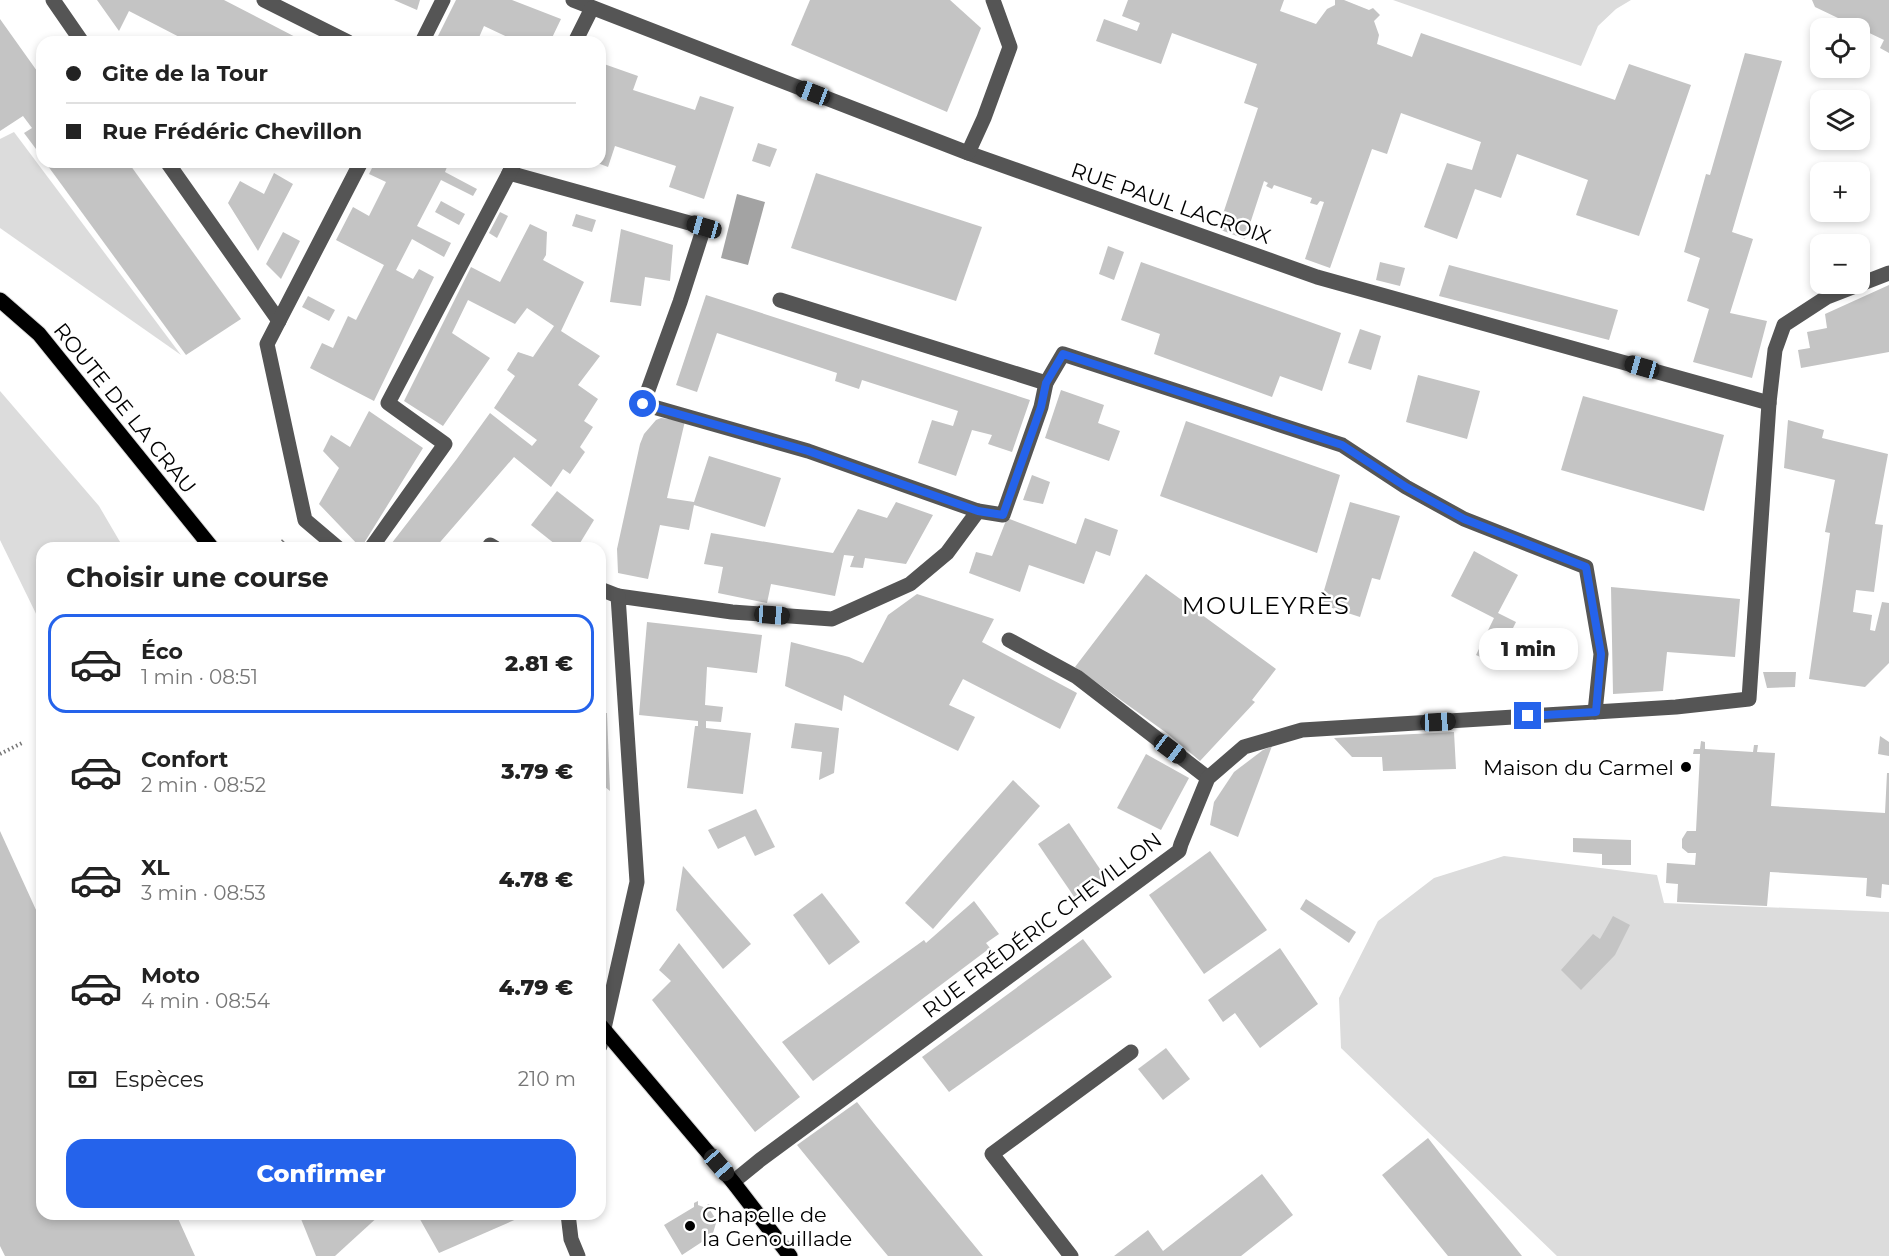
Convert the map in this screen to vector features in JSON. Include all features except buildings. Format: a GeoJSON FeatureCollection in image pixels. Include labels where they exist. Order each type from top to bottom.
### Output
{"type":"FeatureCollection","features":[{"type":"Feature","properties":{"kind":"main road","name":"ROUTE DE LA CRAU"},"geometry":{"type":"LineString","coordinates":[[0,300],[39,334],[207,542]]}},
{"type":"Feature","properties":{"kind":"main road"},"geometry":{"type":"LineString","coordinates":[[606,1033],[733,1182],[790,1256]]}},
{"type":"Feature","properties":{"kind":"street"},"geometry":{"type":"LineString","coordinates":[[53,0],[78,36]]}},
{"type":"Feature","properties":{"kind":"street"},"geometry":{"type":"LineString","coordinates":[[264,0],[336,36]]}},
{"type":"Feature","properties":{"kind":"street"},"geometry":{"type":"LineString","coordinates":[[425,36],[444,0]]}},
{"type":"Feature","properties":{"kind":"street","name":"RUE PAUL LACROIX"},"geometry":{"type":"LineString","coordinates":[[573,0],[968,153],[1317,276],[1769,403]]}},
{"type":"Feature","properties":{"kind":"street"},"geometry":{"type":"LineString","coordinates":[[968,153],[984,118],[1010,47],[993,0]]}},
{"type":"Feature","properties":{"kind":"street"},"geometry":{"type":"LineString","coordinates":[[578,36],[592,8]]}},
{"type":"Feature","properties":{"kind":"street"},"geometry":{"type":"LineString","coordinates":[[171,168],[279,321]]}},
{"type":"Feature","properties":{"kind":"street"},"geometry":{"type":"LineString","coordinates":[[331,542],[305,520],[267,344],[358,168]]}},
{"type":"Feature","properties":{"kind":"street"},"geometry":{"type":"LineString","coordinates":[[375,542],[445,444],[387,403],[512,168],[704,227],[643,404],[808,451],[978,511],[1003,515],[1041,407],[1046,383],[1063,354],[1342,445],[1406,487],[1464,519],[1586,567],[1601,654],[1596,712]]}},
{"type":"Feature","properties":{"kind":"street"},"geometry":{"type":"LineString","coordinates":[[1769,403],[1775,350],[1784,325],[1827,297],[1889,273]]}},
{"type":"Feature","properties":{"kind":"street"},"geometry":{"type":"LineString","coordinates":[[780,300],[1046,383]]}},
{"type":"Feature","properties":{"kind":"street","name":"RUE FRÉDÉRIC CHEVILLON"},"geometry":{"type":"LineString","coordinates":[[733,1182],[1179,851],[1208,778],[1244,747],[1302,730],[1676,707],[1749,699],[1769,403]]}},
{"type":"Feature","properties":{"kind":"street"},"geometry":{"type":"LineString","coordinates":[[606,592],[618,596],[732,612],[832,620],[910,584],[947,553],[978,511]]}},
{"type":"Feature","properties":{"kind":"street"},"geometry":{"type":"LineString","coordinates":[[606,1012],[638,882],[618,596]]}},
{"type":"Feature","properties":{"kind":"street"},"geometry":{"type":"LineString","coordinates":[[1009,640],[1077,677],[1208,778]]}},
{"type":"Feature","properties":{"kind":"street"},"geometry":{"type":"LineString","coordinates":[[1071,1256],[992,1154],[1131,1052]]}},
{"type":"Feature","properties":{"kind":"street"},"geometry":{"type":"LineString","coordinates":[[569,1220],[571,1239],[578,1256]]}},
{"type":"Feature","properties":{"kind":"path"},"geometry":{"type":"LineString","coordinates":[[0,754],[24,742]]}},
{"type":"Feature","properties":{"kind":"shaded area"},"geometry":{"type":"Polygon","coordinates":[[[1393,0],[1631,0],[1616,9],[1598,26],[1581,66],[1393,0]]]}},
{"type":"Feature","properties":{"kind":"shaded area"},"geometry":{"type":"Polygon","coordinates":[[[14,132],[36,161],[36,168],[41,168],[181,355],[0,228],[0,139],[14,132]]]}},
{"type":"Feature","properties":{"kind":"shaded area"},"geometry":{"type":"Polygon","coordinates":[[[737,194],[765,202],[748,265],[721,258],[737,194]]]}},
{"type":"Feature","properties":{"kind":"shaded area"},"geometry":{"type":"Polygon","coordinates":[[[0,391],[99,506],[120,542],[36,542],[36,614],[0,540],[0,391]]]}},
{"type":"Feature","properties":{"kind":"shaded area"},"geometry":{"type":"Polygon","coordinates":[[[1504,856],[1657,875],[1664,903],[1889,912],[1889,1256],[1557,1256],[1341,1048],[1339,998],[1378,921],[1434,878],[1504,856]]]}},
{"type":"Feature","properties":{"kind":"place","name":"Maison du Carmel"},"geometry":{"type":"Point","coordinates":[1686,767]}},
{"type":"Feature","properties":{"kind":"place","name":"Chapelle de la Genouillade"},"geometry":{"type":"Point","coordinates":[690,1226]}},
{"type":"Feature","properties":{"kind":"district","name":"MOULEYRÈS"},"geometry":{"type":"Point","coordinates":[1266,605]}},
{"type":"Feature","properties":{"kind":"route"},"geometry":{"type":"LineString","coordinates":[[643,404],[808,451],[978,511],[1003,515],[1041,407],[1046,383],[1063,354],[1342,445],[1406,487],[1464,519],[1586,567],[1601,654],[1596,712],[1528,716]]}}]}
